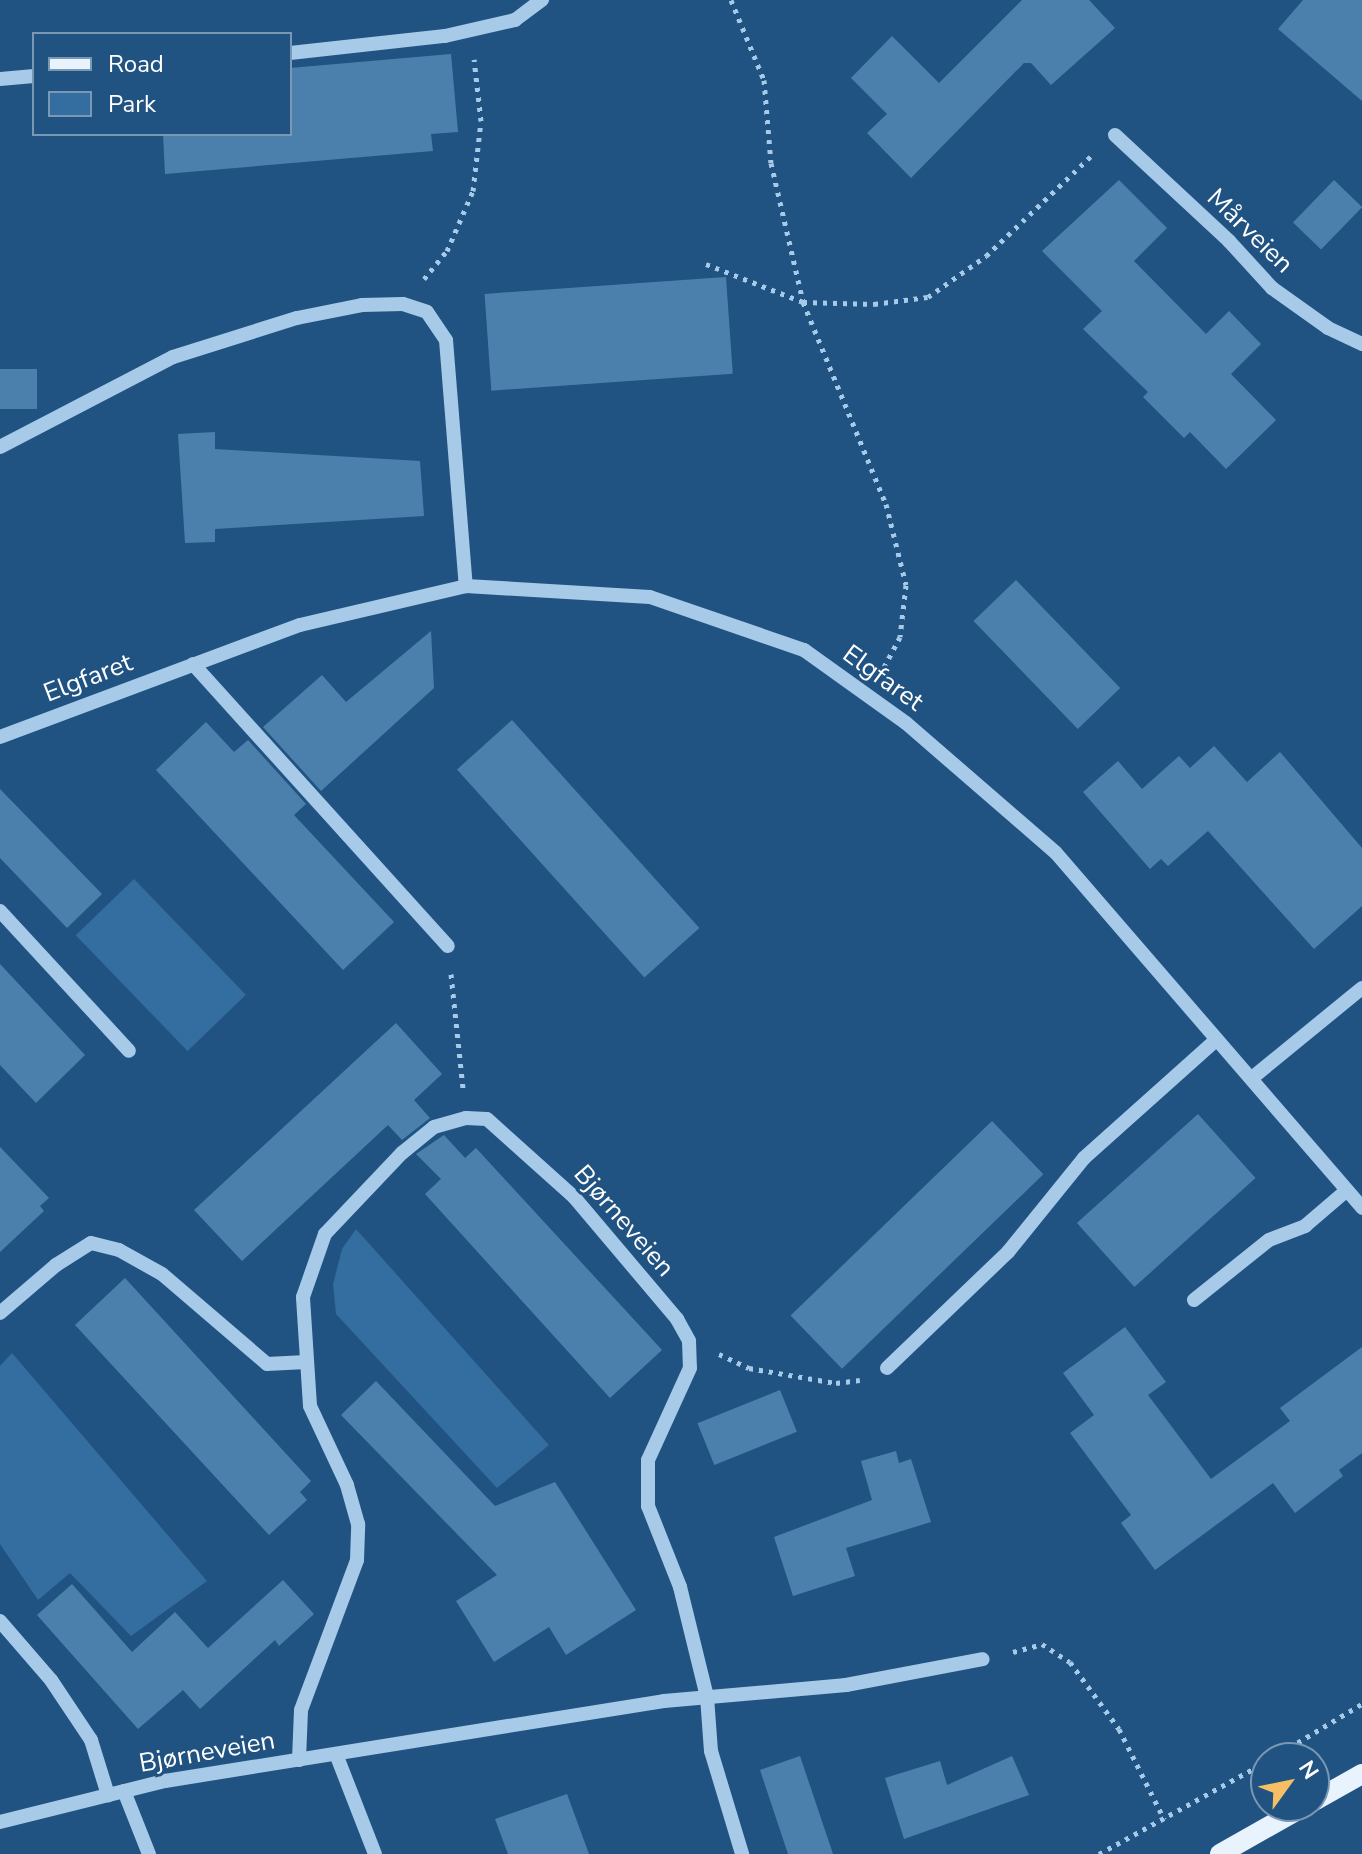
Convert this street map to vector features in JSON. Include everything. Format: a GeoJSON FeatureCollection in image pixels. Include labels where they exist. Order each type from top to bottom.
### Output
{"type":"FeatureCollection","features":[{"type":"Feature","properties":{"kind":"main road"},"geometry":{"type":"LineString","coordinates":[[1330,1792],[1362,1774]]}},
{"type":"Feature","properties":{"kind":"main road"},"geometry":{"type":"LineString","coordinates":[[1220,1854],[1277,1822]]}},
{"type":"Feature","properties":{"kind":"street"},"geometry":{"type":"LineString","coordinates":[[292,53],[471,30],[515,20],[542,0]]}},
{"type":"Feature","properties":{"kind":"street"},"geometry":{"type":"LineString","coordinates":[[0,79],[32,76]]}},
{"type":"Feature","properties":{"kind":"street","name":"Mårveien"},"geometry":{"type":"LineString","coordinates":[[1115,135],[1229,241],[1272,288],[1328,328],[1362,344]]}},
{"type":"Feature","properties":{"kind":"street"},"geometry":{"type":"LineString","coordinates":[[0,447],[173,357],[297,318],[362,305],[403,304],[427,312],[446,340],[466,586]]}},
{"type":"Feature","properties":{"kind":"street","name":"Elgfaret"},"geometry":{"type":"LineString","coordinates":[[0,737],[300,625],[466,586],[650,597],[804,650],[906,723],[1056,853],[1362,1208]]}},
{"type":"Feature","properties":{"kind":"street"},"geometry":{"type":"LineString","coordinates":[[193,664],[448,946]]}},
{"type":"Feature","properties":{"kind":"street"},"geometry":{"type":"LineString","coordinates":[[0,911],[129,1051]]}},
{"type":"Feature","properties":{"kind":"street"},"geometry":{"type":"LineString","coordinates":[[1252,1078],[1362,988]]}},
{"type":"Feature","properties":{"kind":"street"},"geometry":{"type":"LineString","coordinates":[[887,1368],[1008,1252],[1084,1158],[1216,1040]]}},
{"type":"Feature","properties":{"kind":"street","name":"Bjørneveien"},"geometry":{"type":"LineString","coordinates":[[299,1760],[301,1710],[357,1560],[358,1524],[347,1485],[310,1406],[303,1297],[325,1234],[402,1153],[434,1127],[466,1118],[487,1119],[574,1197],[677,1319],[689,1341]]}},
{"type":"Feature","properties":{"kind":"street"},"geometry":{"type":"LineString","coordinates":[[1194,1300],[1269,1240],[1305,1226],[1347,1190]]}},
{"type":"Feature","properties":{"kind":"street"},"geometry":{"type":"LineString","coordinates":[[0,1313],[56,1265],[91,1243],[119,1250],[162,1274],[267,1364],[306,1362]]}},
{"type":"Feature","properties":{"kind":"street"},"geometry":{"type":"LineString","coordinates":[[689,1341],[690,1368],[648,1460],[648,1506],[680,1587],[707,1697],[711,1751],[742,1854]]}},
{"type":"Feature","properties":{"kind":"street","name":"Bjørneveien"},"geometry":{"type":"LineString","coordinates":[[0,1621],[51,1680],[91,1740],[108,1795]]}},
{"type":"Feature","properties":{"kind":"street","name":"Bjørneveien"},"geometry":{"type":"LineString","coordinates":[[0,1822],[124,1791],[299,1760],[707,1697],[846,1685],[983,1659]]}},
{"type":"Feature","properties":{"kind":"street"},"geometry":{"type":"LineString","coordinates":[[336,1754],[375,1854]]}},
{"type":"Feature","properties":{"kind":"street","name":"Bjørneveien"},"geometry":{"type":"LineString","coordinates":[[124,1791],[149,1854]]}},
{"type":"Feature","properties":{"kind":"path"},"geometry":{"type":"LineString","coordinates":[[731,0],[764,80],[771,163],[803,302],[886,504],[906,585],[900,637],[868,696]]}},
{"type":"Feature","properties":{"kind":"path"},"geometry":{"type":"LineString","coordinates":[[403,304],[447,251],[473,191],[481,121],[471,30]]}},
{"type":"Feature","properties":{"kind":"path"},"geometry":{"type":"LineString","coordinates":[[706,264],[803,302],[874,304],[928,297],[986,256],[1115,135]]}},
{"type":"Feature","properties":{"kind":"path"},"geometry":{"type":"LineString","coordinates":[[448,946],[466,1118]]}},
{"type":"Feature","properties":{"kind":"path"},"geometry":{"type":"LineString","coordinates":[[689,1341],[749,1368],[836,1383],[865,1380],[887,1368]]}},
{"type":"Feature","properties":{"kind":"path"},"geometry":{"type":"LineString","coordinates":[[983,1659],[1042,1644],[1070,1662],[1119,1729],[1164,1819]]}},
{"type":"Feature","properties":{"kind":"path"},"geometry":{"type":"LineString","coordinates":[[1299,1742],[1362,1704]]}},
{"type":"Feature","properties":{"kind":"path"},"geometry":{"type":"LineString","coordinates":[[1099,1854],[1250,1771]]}},
{"type":"Feature","properties":{"kind":"green space"},"geometry":{"type":"Polygon","coordinates":[[[134,879],[246,995],[188,1051],[76,935],[134,879]]]}},
{"type":"Feature","properties":{"kind":"green space"},"geometry":{"type":"Polygon","coordinates":[[[356,1229],[549,1445],[497,1488],[336,1314],[333,1284],[342,1249],[356,1229]]]}},
{"type":"Feature","properties":{"kind":"green space"},"geometry":{"type":"Polygon","coordinates":[[[12,1353],[207,1581],[131,1636],[70,1573],[38,1600],[0,1544],[0,1366],[12,1353]]]}},
{"type":"Feature","properties":{"kind":"building"},"geometry":{"type":"Polygon","coordinates":[[[1022,0],[1089,0],[1115,28],[1051,85],[1031,63],[1024,63],[911,178],[867,133],[887,114],[851,78],[892,36],[939,83],[1022,0]]]}},
{"type":"Feature","properties":{"kind":"building"},"geometry":{"type":"Polygon","coordinates":[[[1303,0],[1362,0],[1362,101],[1278,29],[1303,0]]]}},
{"type":"Feature","properties":{"kind":"building"},"geometry":{"type":"Polygon","coordinates":[[[451,54],[458,132],[431,134],[433,151],[165,174],[163,136],[292,136],[292,68],[451,54]]]}},
{"type":"Feature","properties":{"kind":"building"},"geometry":{"type":"Polygon","coordinates":[[[1119,180],[1167,228],[1134,261],[1206,334],[1229,311],[1261,344],[1231,374],[1276,420],[1226,469],[1190,432],[1184,438],[1143,397],[1148,392],[1083,329],[1102,311],[1042,251],[1119,180]]]}},
{"type":"Feature","properties":{"kind":"building"},"geometry":{"type":"Polygon","coordinates":[[[1334,180],[1362,207],[1321,250],[1293,222],[1334,180]]]}},
{"type":"Feature","properties":{"kind":"building"},"geometry":{"type":"Polygon","coordinates":[[[726,277],[733,374],[491,391],[485,294],[726,277]]]}},
{"type":"Feature","properties":{"kind":"building"},"geometry":{"type":"Polygon","coordinates":[[[0,369],[37,369],[37,409],[0,409],[0,369]]]}},
{"type":"Feature","properties":{"kind":"building"},"geometry":{"type":"Polygon","coordinates":[[[215,432],[215,449],[420,461],[424,516],[215,529],[215,542],[185,543],[178,434],[215,432]]]}},
{"type":"Feature","properties":{"kind":"building"},"geometry":{"type":"Polygon","coordinates":[[[1016,580],[1120,688],[1078,729],[974,621],[1016,580]]]}},
{"type":"Feature","properties":{"kind":"building"},"geometry":{"type":"Polygon","coordinates":[[[431,631],[434,688],[321,791],[263,727],[322,675],[346,702],[431,631]]]}},
{"type":"Feature","properties":{"kind":"building"},"geometry":{"type":"Polygon","coordinates":[[[512,720],[699,928],[644,978],[457,770],[512,720]]]}},
{"type":"Feature","properties":{"kind":"building"},"geometry":{"type":"Polygon","coordinates":[[[206,722],[234,752],[248,740],[306,804],[294,815],[394,922],[343,970],[156,770],[206,722]]]}},
{"type":"Feature","properties":{"kind":"building"},"geometry":{"type":"Polygon","coordinates":[[[1214,746],[1247,782],[1280,752],[1362,848],[1362,906],[1314,949],[1208,831],[1168,866],[1161,859],[1150,869],[1083,792],[1118,761],[1142,789],[1179,756],[1190,768],[1214,746]]]}},
{"type":"Feature","properties":{"kind":"building"},"geometry":{"type":"Polygon","coordinates":[[[0,789],[102,894],[67,928],[0,858],[0,789]]]}},
{"type":"Feature","properties":{"kind":"building"},"geometry":{"type":"Polygon","coordinates":[[[0,964],[85,1055],[36,1103],[0,1065],[0,964]]]}},
{"type":"Feature","properties":{"kind":"building"},"geometry":{"type":"Polygon","coordinates":[[[396,1023],[442,1074],[414,1100],[430,1118],[402,1140],[388,1125],[242,1261],[194,1210],[396,1023]]]}},
{"type":"Feature","properties":{"kind":"building"},"geometry":{"type":"Polygon","coordinates":[[[1198,1114],[1256,1178],[1134,1287],[1077,1223],[1198,1114]]]}},
{"type":"Feature","properties":{"kind":"building"},"geometry":{"type":"Polygon","coordinates":[[[992,1121],[1043,1174],[842,1369],[791,1316],[992,1121]]]}},
{"type":"Feature","properties":{"kind":"building"},"geometry":{"type":"Polygon","coordinates":[[[444,1135],[465,1158],[476,1148],[662,1350],[610,1398],[425,1194],[441,1179],[416,1154],[444,1135]]]}},
{"type":"Feature","properties":{"kind":"building"},"geometry":{"type":"Polygon","coordinates":[[[0,1147],[49,1198],[40,1206],[44,1211],[0,1252],[0,1147]]]}},
{"type":"Feature","properties":{"kind":"building"},"geometry":{"type":"Polygon","coordinates":[[[125,1278],[311,1481],[300,1492],[307,1500],[269,1535],[75,1325],[125,1278]]]}},
{"type":"Feature","properties":{"kind":"building"},"geometry":{"type":"Polygon","coordinates":[[[1125,1327],[1166,1382],[1148,1395],[1211,1479],[1290,1421],[1280,1408],[1362,1347],[1362,1453],[1339,1470],[1343,1476],[1295,1513],[1273,1483],[1155,1570],[1121,1523],[1131,1515],[1070,1433],[1094,1415],[1063,1373],[1125,1327]]]}},
{"type":"Feature","properties":{"kind":"building"},"geometry":{"type":"Polygon","coordinates":[[[376,1381],[495,1506],[555,1482],[636,1610],[566,1655],[549,1627],[494,1662],[456,1601],[497,1575],[341,1415],[376,1381]]]}},
{"type":"Feature","properties":{"kind":"building"},"geometry":{"type":"Polygon","coordinates":[[[780,1390],[797,1432],[714,1465],[697,1423],[780,1390]]]}},
{"type":"Feature","properties":{"kind":"building"},"geometry":{"type":"Polygon","coordinates":[[[896,1451],[899,1463],[911,1459],[931,1522],[846,1548],[855,1576],[793,1596],[774,1537],[872,1500],[861,1461],[896,1451]]]}},
{"type":"Feature","properties":{"kind":"building"},"geometry":{"type":"Polygon","coordinates":[[[283,1580],[314,1614],[279,1646],[275,1640],[200,1709],[183,1690],[138,1729],[37,1615],[72,1584],[132,1652],[175,1612],[208,1648],[283,1580]]]}},
{"type":"Feature","properties":{"kind":"building"},"geometry":{"type":"Polygon","coordinates":[[[800,1756],[833,1854],[788,1854],[760,1770],[800,1756]]]}},
{"type":"Feature","properties":{"kind":"building"},"geometry":{"type":"Polygon","coordinates":[[[1012,1756],[1029,1795],[904,1839],[885,1778],[940,1761],[947,1785],[1012,1756]]]}},
{"type":"Feature","properties":{"kind":"building"},"geometry":{"type":"Polygon","coordinates":[[[567,1794],[589,1854],[508,1854],[495,1819],[567,1794]]]}}]}
